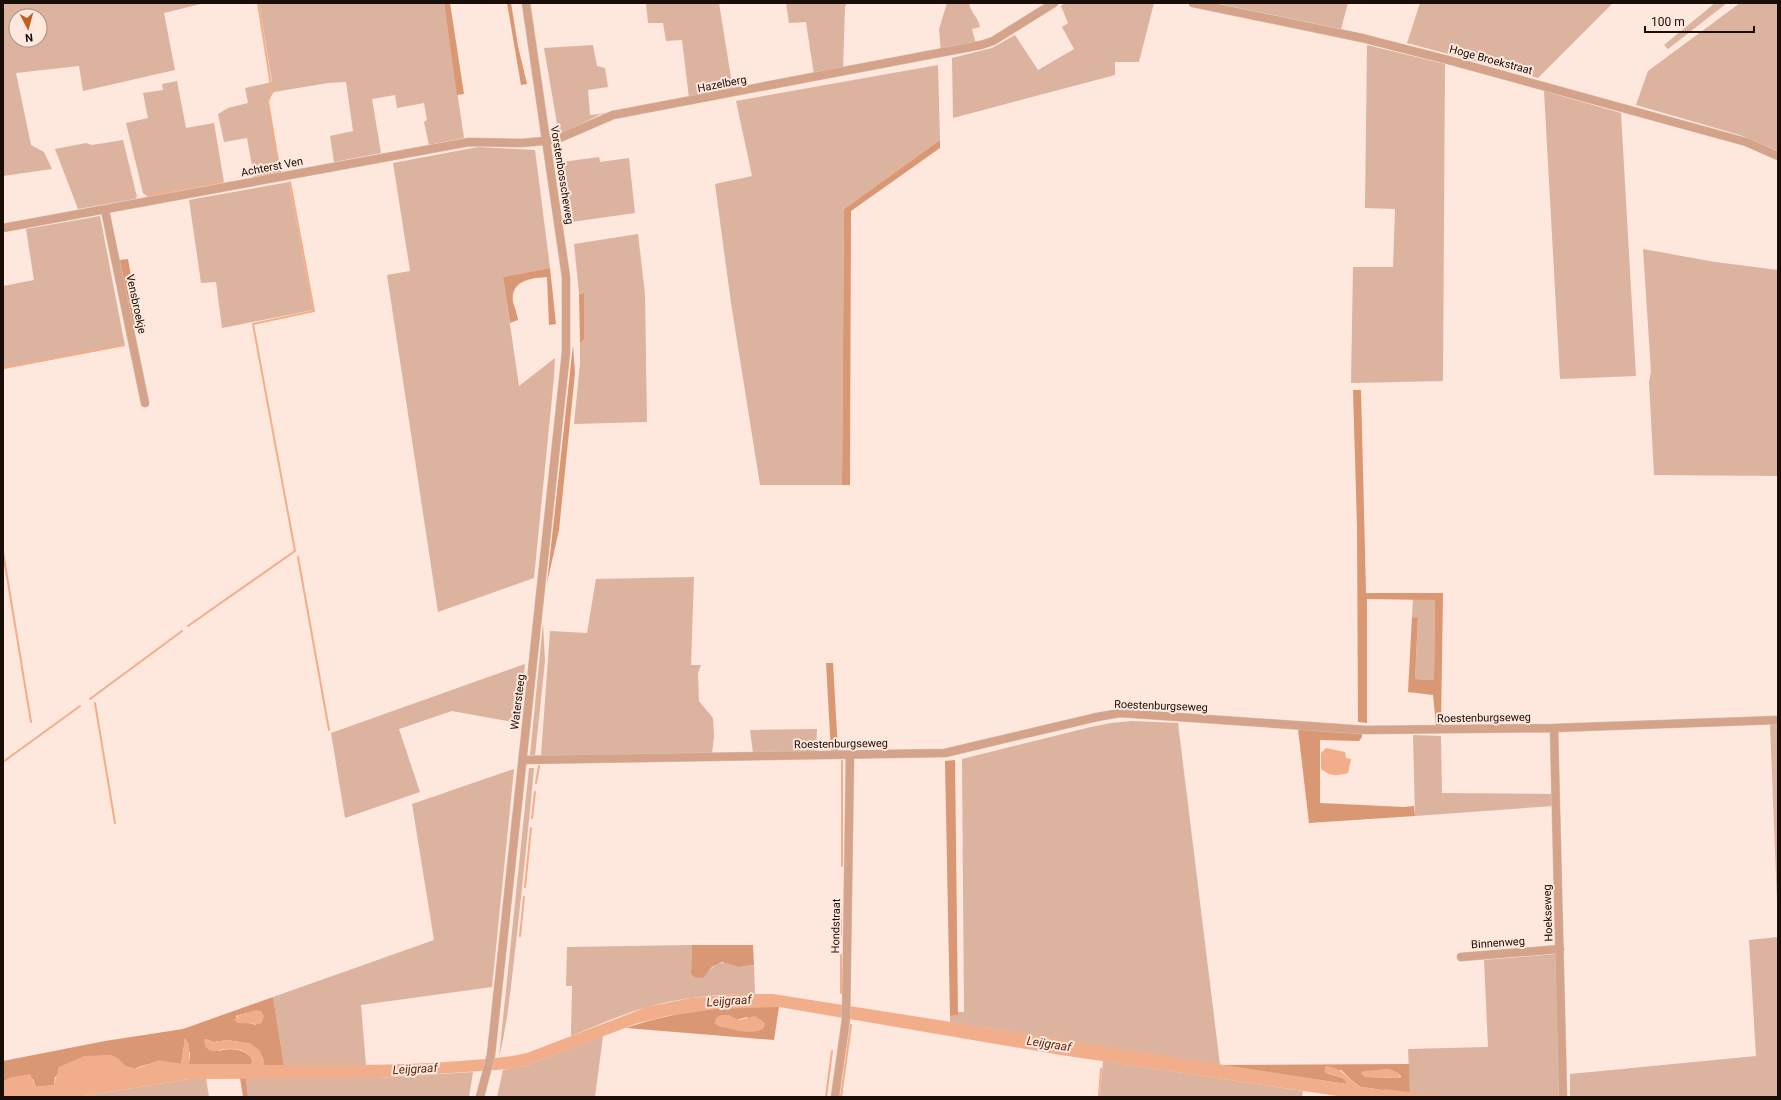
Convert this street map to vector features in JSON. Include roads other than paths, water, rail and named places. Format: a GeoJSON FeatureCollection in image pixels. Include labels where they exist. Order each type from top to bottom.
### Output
{"type":"FeatureCollection","features":[{"type":"Feature","properties":{"kind":"street","name":"Vorstenbosscheweg"},"geometry":{"type":"LineString","coordinates":[[526,3],[566,276],[566,352]]}},
{"type":"Feature","properties":{"kind":"street","name":"Hazelberg"},"geometry":{"type":"LineString","coordinates":[[546,141],[564,137],[613,115],[906,61],[981,45],[993,41],[1054,3]]}},
{"type":"Feature","properties":{"kind":"street","name":"Hoge Broekstraat"},"geometry":{"type":"LineString","coordinates":[[1193,3],[1362,38],[1452,61],[1746,142],[1778,156]]}},
{"type":"Feature","properties":{"kind":"street","name":"Achterst Ven"},"geometry":{"type":"LineString","coordinates":[[3,228],[469,142],[521,143],[546,141]]}},
{"type":"Feature","properties":{"kind":"street","name":"Vensbroekje"},"geometry":{"type":"LineString","coordinates":[[105,210],[145,402]]}},
{"type":"Feature","properties":{"kind":"street","name":"Watersteeg"},"geometry":{"type":"LineString","coordinates":[[480,1097],[488,1072],[491,1055],[566,352]]}},
{"type":"Feature","properties":{"kind":"street","name":"Roestenburgseweg"},"geometry":{"type":"LineString","coordinates":[[522,760],[945,753],[1097,717],[1120,714],[1366,730],[1554,728],[1778,720]]}},
{"type":"Feature","properties":{"kind":"street","name":"Hoekseweg"},"geometry":{"type":"LineString","coordinates":[[1554,728],[1563,1097]]}},
{"type":"Feature","properties":{"kind":"street","name":"Hondstraat"},"geometry":{"type":"LineString","coordinates":[[835,1097],[846,1019],[850,755]]}},
{"type":"Feature","properties":{"kind":"street","name":"Binnenweg"},"geometry":{"type":"LineString","coordinates":[[1461,956],[1560,949]]}},
{"type":"Feature","properties":{"kind":"water"},"geometry":{"type":"Polygon","coordinates":[[[1326,748],[1345,752],[1346,758],[1351,759],[1348,773],[1334,775],[1321,769],[1321,753],[1326,748]]]}},
{"type":"Feature","properties":{"kind":"water"},"geometry":{"type":"Polygon","coordinates":[[[740,994],[773,994],[1346,1084],[1347,1082],[1343,1078],[1324,1072],[1326,1066],[1337,1069],[1361,1087],[1437,1097],[1344,1097],[1061,1055],[779,1007],[717,1009],[667,1016],[638,1023],[525,1066],[511,1069],[378,1078],[190,1079],[78,1097],[3,1097],[3,1081],[12,1077],[30,1074],[36,1087],[54,1085],[59,1067],[84,1056],[111,1055],[125,1066],[135,1069],[159,1060],[181,1064],[185,1038],[189,1044],[189,1064],[251,1064],[253,1062],[249,1055],[242,1051],[230,1049],[216,1051],[210,1050],[205,1046],[204,1039],[214,1042],[227,1040],[251,1044],[260,1051],[265,1065],[436,1063],[519,1055],[647,1007],[691,998],[740,994]]]}},
{"type":"Feature","properties":{"kind":"water"},"geometry":{"type":"Polygon","coordinates":[[[256,1010],[261,1011],[264,1016],[260,1024],[238,1023],[234,1020],[239,1015],[256,1010]]]}},
{"type":"Feature","properties":{"kind":"water"},"geometry":{"type":"Polygon","coordinates":[[[721,1015],[728,1015],[740,1020],[755,1016],[764,1022],[765,1027],[761,1030],[750,1032],[719,1026],[715,1024],[716,1018],[721,1015]]]}},
{"type":"Feature","properties":{"kind":"water"},"geometry":{"type":"Polygon","coordinates":[[[1389,1069],[1399,1073],[1400,1078],[1365,1077],[1361,1074],[1363,1071],[1389,1069]]]}},
{"type":"Feature","properties":{"kind":"waterway"},"geometry":{"type":"LineString","coordinates":[[257,175],[279,170],[268,101],[272,92],[258,3]]}},
{"type":"Feature","properties":{"kind":"waterway"},"geometry":{"type":"LineString","coordinates":[[178,190],[222,182]]}},
{"type":"Feature","properties":{"kind":"waterway"},"geometry":{"type":"LineString","coordinates":[[188,626],[295,551],[253,324],[314,311],[290,182]]}},
{"type":"Feature","properties":{"kind":"waterway"},"geometry":{"type":"LineString","coordinates":[[148,195],[174,191]]}},
{"type":"Feature","properties":{"kind":"waterway"},"geometry":{"type":"LineString","coordinates":[[3,368],[123,345]]}},
{"type":"Feature","properties":{"kind":"waterway"},"geometry":{"type":"LineString","coordinates":[[3,552],[31,722]]}},
{"type":"Feature","properties":{"kind":"waterway"},"geometry":{"type":"LineString","coordinates":[[298,557],[329,730]]}},
{"type":"Feature","properties":{"kind":"waterway"},"geometry":{"type":"LineString","coordinates":[[90,699],[182,631]]}},
{"type":"Feature","properties":{"kind":"waterway"},"geometry":{"type":"LineString","coordinates":[[95,703],[115,823]]}},
{"type":"Feature","properties":{"kind":"waterway"},"geometry":{"type":"LineString","coordinates":[[3,762],[80,706]]}},
{"type":"Feature","properties":{"kind":"waterway"},"geometry":{"type":"LineString","coordinates":[[842,761],[842,866]]}},
{"type":"Feature","properties":{"kind":"waterway"},"geometry":{"type":"LineString","coordinates":[[536,783],[539,766]]}},
{"type":"Feature","properties":{"kind":"waterway"},"geometry":{"type":"LineString","coordinates":[[532,818],[535,792]]}},
{"type":"Feature","properties":{"kind":"waterway"},"geometry":{"type":"LineString","coordinates":[[525,887],[531,828]]}},
{"type":"Feature","properties":{"kind":"waterway"},"geometry":{"type":"LineString","coordinates":[[520,936],[524,897]]}},
{"type":"Feature","properties":{"kind":"waterway"},"geometry":{"type":"LineString","coordinates":[[841,907],[841,935]]}},
{"type":"Feature","properties":{"kind":"waterway"},"geometry":{"type":"LineString","coordinates":[[841,955],[841,993]]}},
{"type":"Feature","properties":{"kind":"waterway"},"geometry":{"type":"LineString","coordinates":[[841,1097],[851,1025]]}},
{"type":"Feature","properties":{"kind":"waterway"},"geometry":{"type":"LineString","coordinates":[[826,1097],[832,1051]]}},
{"type":"Feature","properties":{"kind":"waterway"},"geometry":{"type":"LineString","coordinates":[[1099,1097],[1101,1069]]}},
{"type":"Feature","properties":{"kind":"waterway","name":"Leijgraaf"},"geometry":{"type":"LineString","coordinates":[[1385,1090],[1439,1097]]}}]}
